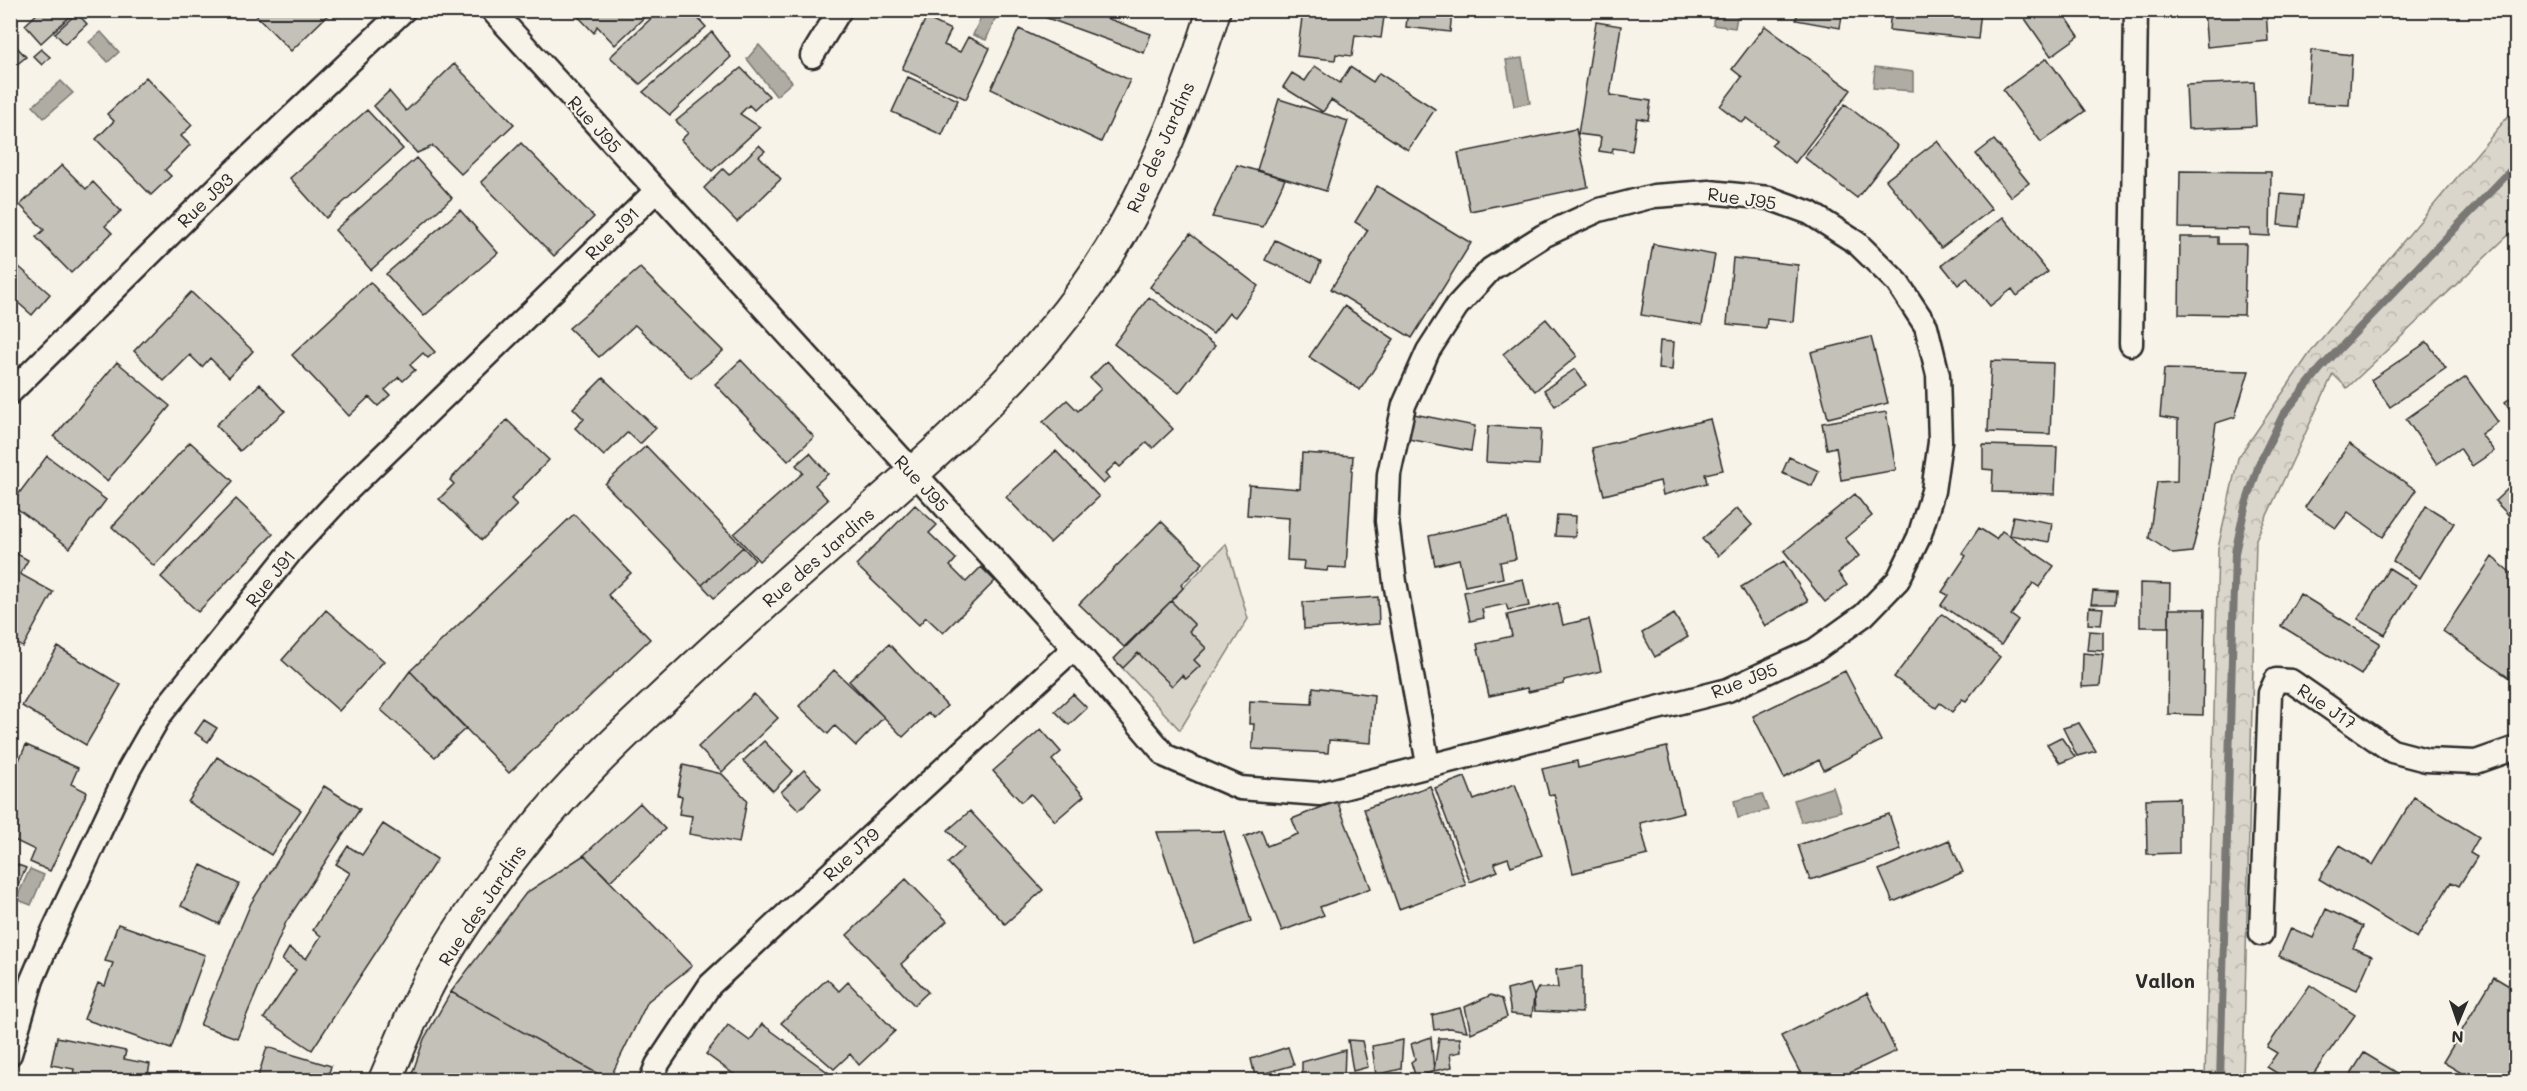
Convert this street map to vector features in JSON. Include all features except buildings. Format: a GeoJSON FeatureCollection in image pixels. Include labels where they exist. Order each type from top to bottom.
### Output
{"type":"FeatureCollection","features":[{"type":"Feature","properties":{"kind":"main road","name":"Rue des Jardins"},"geometry":{"type":"LineString","coordinates":[[385,1080],[424,993],[446,953],[533,830],[613,744],[656,703],[807,565],[914,474],[993,398],[1055,328],[1097,272],[1140,201],[1175,125],[1214,10]]}},
{"type":"Feature","properties":{"kind":"street","name":"Rue J93"},"geometry":{"type":"LineString","coordinates":[[10,393],[288,119],[404,10]]}},
{"type":"Feature","properties":{"kind":"street","name":"Rue J95"},"geometry":{"type":"LineString","coordinates":[[492,10],[1074,648],[1166,756],[1240,788],[1319,794],[1428,764],[1728,690],[1815,650],[1864,615],[1898,580],[1919,537],[1933,490],[1940,442],[1938,375],[1926,326],[1897,282],[1857,243],[1810,213],[1769,198],[1709,192],[1654,196],[1599,210],[1543,236],[1491,269],[1457,306],[1428,351],[1404,405],[1389,474],[1387,521],[1395,582],[1428,764]]}},
{"type":"Feature","properties":{"kind":"street"},"geometry":{"type":"LineString","coordinates":[[812,56],[840,10]]}},
{"type":"Feature","properties":{"kind":"street"},"geometry":{"type":"LineString","coordinates":[[2131,344],[2136,10]]}},
{"type":"Feature","properties":{"kind":"street","name":"Rue J91"},"geometry":{"type":"LineString","coordinates":[[10,1054],[32,980],[50,938],[128,771],[159,716],[293,549],[348,490],[656,191]]}},
{"type":"Feature","properties":{"kind":"street","name":"Rue J79"},"geometry":{"type":"LineString","coordinates":[[651,1080],[657,1065],[710,985],[1074,648]]}},
{"type":"Feature","properties":{"kind":"street","name":"Rue J17"},"geometry":{"type":"LineString","coordinates":[[2261,934],[2270,693],[2276,680],[2291,681],[2392,751],[2426,760],[2476,762],[2517,748]]}},
{"type":"Feature","properties":{"kind":"green space"},"geometry":{"type":"Polygon","coordinates":[[[2516,107],[2516,228],[2347,388],[2333,374],[2256,539],[2243,1080],[2205,1080],[2218,548],[2238,458],[2312,350],[2516,107]]]}},
{"type":"Feature","properties":{"kind":"green space"},"geometry":{"type":"Polygon","coordinates":[[[1226,544],[1248,619],[1180,730],[1114,659],[1226,544]]]}},
{"type":"Feature","properties":{"kind":"shaded area"},"geometry":{"type":"Polygon","coordinates":[[[984,10],[998,12],[986,40],[973,35],[984,10]]]}},
{"type":"Feature","properties":{"kind":"shaded area"},"geometry":{"type":"Polygon","coordinates":[[[1714,11],[1738,11],[1735,28],[1713,25],[1714,11]]]}},
{"type":"Feature","properties":{"kind":"shaded area"},"geometry":{"type":"Polygon","coordinates":[[[101,32],[119,52],[108,62],[89,42],[101,32]]]}},
{"type":"Feature","properties":{"kind":"shaded area"},"geometry":{"type":"Polygon","coordinates":[[[759,45],[792,82],[776,96],[747,59],[759,45]]]}},
{"type":"Feature","properties":{"kind":"shaded area"},"geometry":{"type":"Polygon","coordinates":[[[1522,58],[1530,103],[1514,106],[1506,60],[1522,58]]]}},
{"type":"Feature","properties":{"kind":"shaded area"},"geometry":{"type":"Polygon","coordinates":[[[1875,67],[1913,72],[1913,91],[1873,88],[1875,67]]]}},
{"type":"Feature","properties":{"kind":"shaded area"},"geometry":{"type":"Polygon","coordinates":[[[61,81],[73,93],[44,118],[33,106],[61,81]]]}},
{"type":"Feature","properties":{"kind":"shaded area"},"geometry":{"type":"Polygon","coordinates":[[[1833,787],[1841,811],[1801,822],[1794,800],[1833,787]]]}},
{"type":"Feature","properties":{"kind":"shaded area"},"geometry":{"type":"Polygon","coordinates":[[[1762,794],[1768,810],[1738,818],[1734,801],[1762,794]]]}},
{"type":"Feature","properties":{"kind":"shaded area"},"geometry":{"type":"Polygon","coordinates":[[[30,869],[44,875],[31,905],[16,899],[30,869]]]}},
{"type":"Feature","properties":{"kind":"waterway"},"geometry":{"type":"LineString","coordinates":[[2220,1080],[2235,553],[2245,507],[2260,462],[2283,415],[2321,368],[2516,165]]}},
{"type":"Feature","properties":{"kind":"district","name":"Vallon"},"geometry":{"type":"Point","coordinates":[2165,980]}}]}
